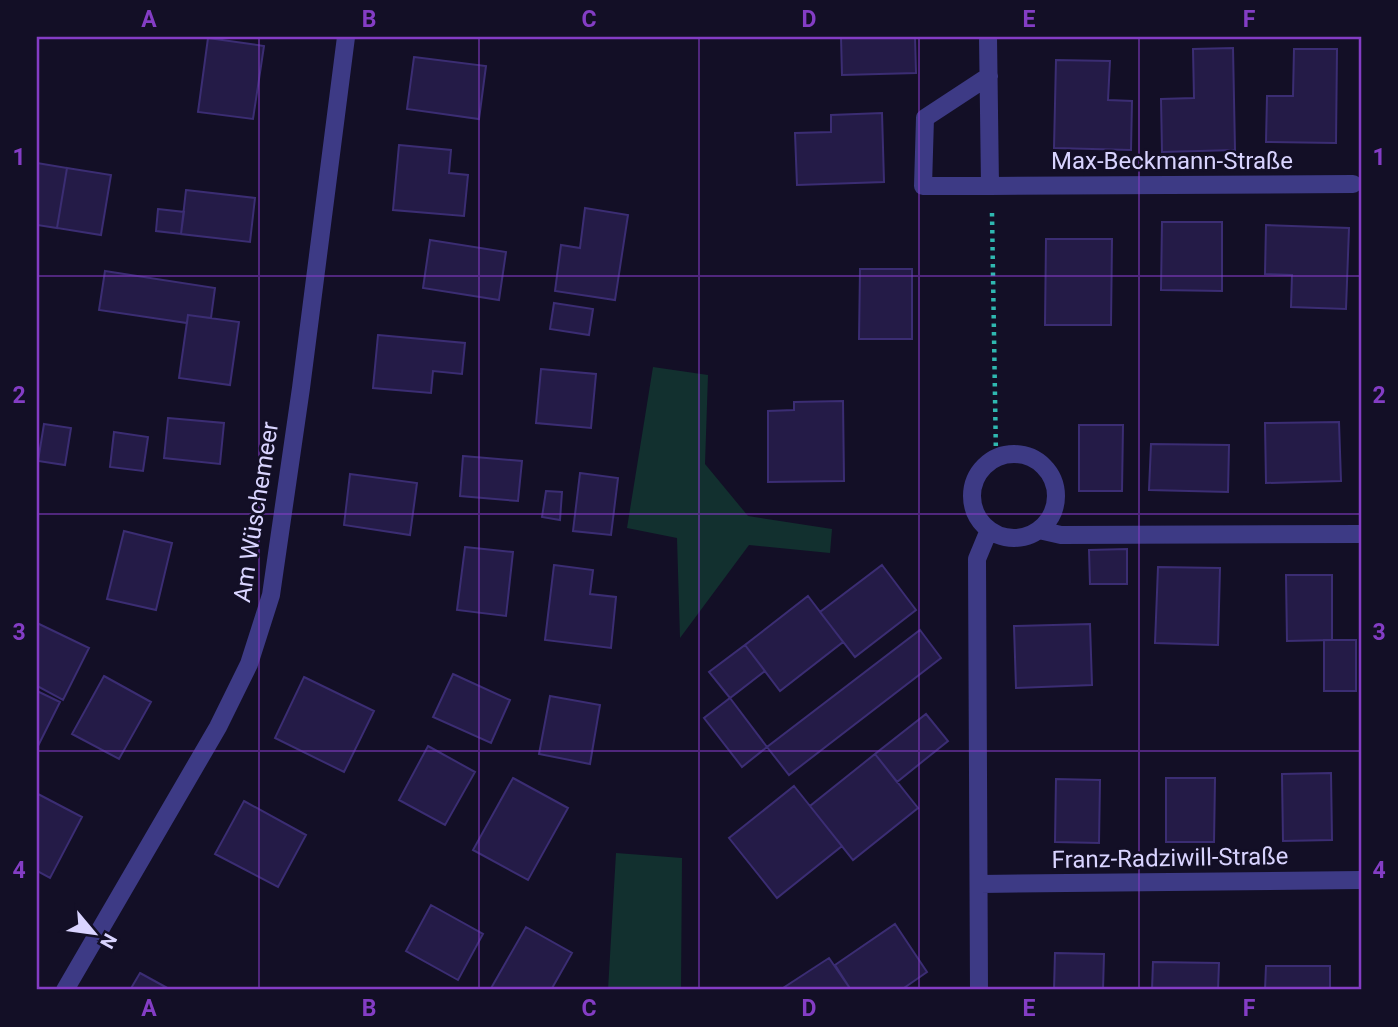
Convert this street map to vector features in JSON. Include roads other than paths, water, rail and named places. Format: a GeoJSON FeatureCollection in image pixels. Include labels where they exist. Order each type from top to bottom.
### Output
{"type":"FeatureCollection","features":[{"type":"Feature","properties":{"kind":"street","name":"Am Wüschemeer"},"geometry":{"type":"LineString","coordinates":[[65,990],[218,727],[249,664],[271,595],[301,388],[346,37]]}},
{"type":"Feature","properties":{"kind":"street"},"geometry":{"type":"LineString","coordinates":[[988,37],[990,186]]}},
{"type":"Feature","properties":{"kind":"street","name":"Max-Beckmann-Straße"},"geometry":{"type":"LineString","coordinates":[[989,76],[925,118],[923,186],[1353,184]]}},
{"type":"Feature","properties":{"kind":"street"},"geometry":{"type":"LineString","coordinates":[[1010,453],[1024,454],[1038,460],[1048,470],[1054,482],[1054,509],[1048,521],[1039,530],[1013,538],[1000,536],[989,530],[978,519],[971,491],[984,465],[996,457],[1010,453]]}},
{"type":"Feature","properties":{"kind":"street"},"geometry":{"type":"LineString","coordinates":[[979,990],[977,559],[989,530]]}},
{"type":"Feature","properties":{"kind":"street"},"geometry":{"type":"LineString","coordinates":[[1039,530],[1061,535],[1361,534]]}},
{"type":"Feature","properties":{"kind":"street","name":"Franz-Radziwill-Straße"},"geometry":{"type":"LineString","coordinates":[[980,884],[1361,880]]}}]}
